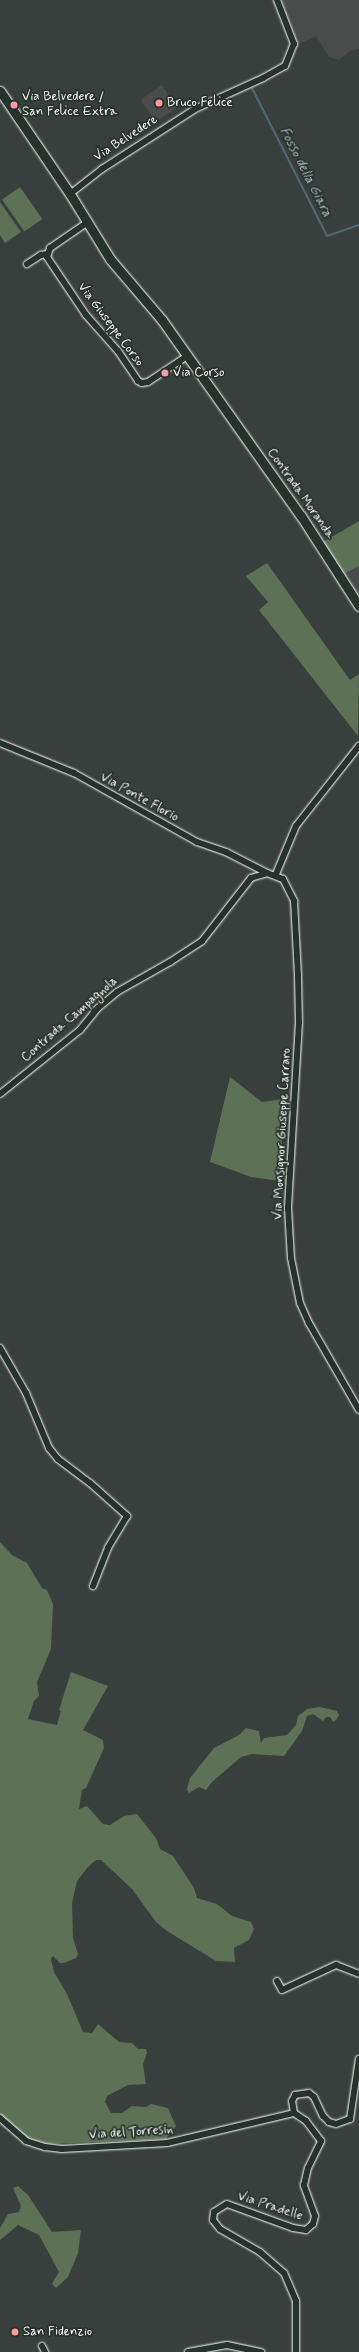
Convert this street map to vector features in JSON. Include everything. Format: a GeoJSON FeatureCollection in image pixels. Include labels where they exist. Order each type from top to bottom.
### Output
{"type":"FeatureCollection","features":[{"type":"Feature","properties":{"kind":"street","name":"Via Belvedere"},"geometry":{"type":"LineString","coordinates":[[70,194],[102,169],[195,109],[285,66],[294,44],[277,0]]}},
{"type":"Feature","properties":{"kind":"street"},"geometry":{"type":"LineString","coordinates":[[0,91],[70,194],[110,259],[162,320],[187,356]]}},
{"type":"Feature","properties":{"kind":"street"},"geometry":{"type":"LineString","coordinates":[[27,264],[40,255],[47,254],[50,248],[88,222]]}},
{"type":"Feature","properties":{"kind":"street","name":"Via Giuseppe Corso"},"geometry":{"type":"LineString","coordinates":[[47,254],[48,260],[82,309],[118,351],[138,381],[148,382],[187,356]]}},
{"type":"Feature","properties":{"kind":"street","name":"Contrada Moranda"},"geometry":{"type":"LineString","coordinates":[[187,356],[301,516],[359,606]]}},
{"type":"Feature","properties":{"kind":"street","name":"Via Ponte Florio"},"geometry":{"type":"LineString","coordinates":[[0,743],[74,773],[197,842],[226,852],[267,873]]}},
{"type":"Feature","properties":{"kind":"street"},"geometry":{"type":"LineString","coordinates":[[276,874],[296,826],[359,746]]}},
{"type":"Feature","properties":{"kind":"street","name":"Contrada Campagnola"},"geometry":{"type":"LineString","coordinates":[[0,1094],[80,1030],[98,1008],[117,992],[194,948],[246,882],[258,874],[276,874]]}},
{"type":"Feature","properties":{"kind":"street","name":"Via Monsignor Giuseppe Carraro"},"geometry":{"type":"LineString","coordinates":[[276,874],[288,885],[294,901],[298,976],[299,1022],[288,1208],[291,1258],[300,1303],[309,1323],[359,1410]]}},
{"type":"Feature","properties":{"kind":"street"},"geometry":{"type":"LineString","coordinates":[[0,1348],[26,1393],[49,1448],[58,1459],[90,1482],[127,1516],[108,1548],[93,1586]]}},
{"type":"Feature","properties":{"kind":"street"},"geometry":{"type":"LineString","coordinates":[[277,1981],[282,1990],[336,1965],[359,1974]]}},
{"type":"Feature","properties":{"kind":"street"},"geometry":{"type":"LineString","coordinates":[[294,2113],[292,2101],[295,2095],[302,2092],[314,2097],[323,2116],[329,2122],[336,2124],[350,2118],[359,2059]]}},
{"type":"Feature","properties":{"kind":"street","name":"Via del Torresin"},"geometry":{"type":"LineString","coordinates":[[0,2118],[26,2141],[45,2148],[62,2149],[167,2143],[294,2113]]}},
{"type":"Feature","properties":{"kind":"street","name":"Via Pradelle"},"geometry":{"type":"LineString","coordinates":[[294,2113],[306,2121],[321,2141],[308,2168],[304,2185],[315,2216],[313,2224],[306,2230],[293,2228],[227,2204],[214,2212],[213,2220],[220,2229],[260,2252],[284,2273],[296,2300],[296,2351]]}},
{"type":"Feature","properties":{"kind":"street"},"geometry":{"type":"LineString","coordinates":[[188,2352],[227,2345],[260,2352]]}},
{"type":"Feature","properties":{"kind":"shaded area"},"geometry":{"type":"Polygon","coordinates":[[[281,0],[359,0],[359,49],[350,51],[339,60],[329,57],[316,36],[299,44],[281,0]]]}},
{"type":"Feature","properties":{"kind":"shaded area","name":"Bruco Felice"},"geometry":{"type":"Polygon","coordinates":[[[162,85],[177,107],[156,122],[140,100],[162,85]]]}},
{"type":"Feature","properties":{"kind":"shaded area"},"geometry":{"type":"Polygon","coordinates":[[[359,566],[359,598],[344,574],[359,566]]]}},
{"type":"Feature","properties":{"kind":"green space"},"geometry":{"type":"Polygon","coordinates":[[[20,187],[42,219],[24,232],[2,200],[20,187]]]}},
{"type":"Feature","properties":{"kind":"green space"},"geometry":{"type":"Polygon","coordinates":[[[0,202],[21,232],[5,243],[0,235],[0,202]]]}},
{"type":"Feature","properties":{"kind":"green space"},"geometry":{"type":"Polygon","coordinates":[[[359,521],[359,566],[344,574],[323,542],[359,521]]]}},
{"type":"Feature","properties":{"kind":"green space"},"geometry":{"type":"Polygon","coordinates":[[[267,563],[350,680],[359,674],[358,736],[259,610],[268,602],[246,576],[267,563]]]}},
{"type":"Feature","properties":{"kind":"green space"},"geometry":{"type":"Polygon","coordinates":[[[230,1077],[262,1102],[283,1099],[281,1181],[251,1177],[210,1162],[230,1077]]]}},
{"type":"Feature","properties":{"kind":"green space"},"geometry":{"type":"Polygon","coordinates":[[[0,1542],[12,1555],[27,1563],[42,1588],[47,1590],[53,1604],[51,1649],[37,1682],[39,1696],[34,1701],[28,1719],[57,1725],[61,1711],[59,1710],[71,1672],[108,1686],[83,1730],[103,1740],[104,1748],[86,1788],[82,1790],[79,1809],[87,1806],[103,1824],[110,1825],[124,1816],[137,1814],[156,1838],[160,1849],[173,1856],[194,1888],[197,1898],[217,1904],[232,1916],[251,1922],[254,1929],[249,1940],[234,1948],[235,1962],[216,1961],[167,1931],[156,1922],[132,1889],[101,1860],[96,1860],[88,1867],[77,1881],[72,1903],[73,1938],[78,1954],[76,1958],[64,1963],[60,1963],[53,1956],[51,1959],[54,1972],[67,1994],[83,2032],[92,2033],[98,2024],[119,2042],[132,2043],[138,2049],[146,2049],[147,2053],[143,2064],[146,2084],[128,2085],[107,2096],[105,2102],[111,2113],[122,2113],[132,2106],[146,2107],[151,2104],[168,2108],[176,2126],[166,2139],[48,2144],[28,2138],[0,2116],[0,1542]]]}},
{"type":"Feature","properties":{"kind":"green space"},"geometry":{"type":"Polygon","coordinates":[[[320,1707],[337,1711],[339,1715],[333,1722],[330,1717],[326,1717],[323,1721],[313,1714],[307,1716],[302,1731],[284,1756],[252,1754],[241,1757],[212,1782],[206,1790],[199,1787],[189,1793],[187,1789],[190,1778],[214,1748],[239,1735],[246,1728],[259,1731],[261,1743],[264,1738],[287,1735],[296,1725],[298,1716],[307,1709],[320,1707]]]}},
{"type":"Feature","properties":{"kind":"green space"},"geometry":{"type":"Polygon","coordinates":[[[18,2186],[28,2195],[52,2232],[81,2230],[78,2253],[68,2277],[56,2288],[52,2284],[59,2272],[39,2235],[18,2225],[0,2240],[0,2228],[8,2214],[19,2212],[21,2206],[13,2188],[18,2186]]]}},
{"type":"Feature","properties":{"kind":"waterway","name":"Fosso della Giara"},"geometry":{"type":"LineString","coordinates":[[252,88],[327,236],[359,225]]}},
{"type":"Feature","properties":{"kind":"place","name":"Bruco Felice"},"geometry":{"type":"Point","coordinates":[159,103]}},
{"type":"Feature","properties":{"kind":"place","name":"Via Belvedere / San Felice Extra"},"geometry":{"type":"Point","coordinates":[14,105]}},
{"type":"Feature","properties":{"kind":"place","name":"Via Corso"},"geometry":{"type":"Point","coordinates":[165,373]}},
{"type":"Feature","properties":{"kind":"place","name":"San Fidenzio"},"geometry":{"type":"Point","coordinates":[15,2332]}}]}
